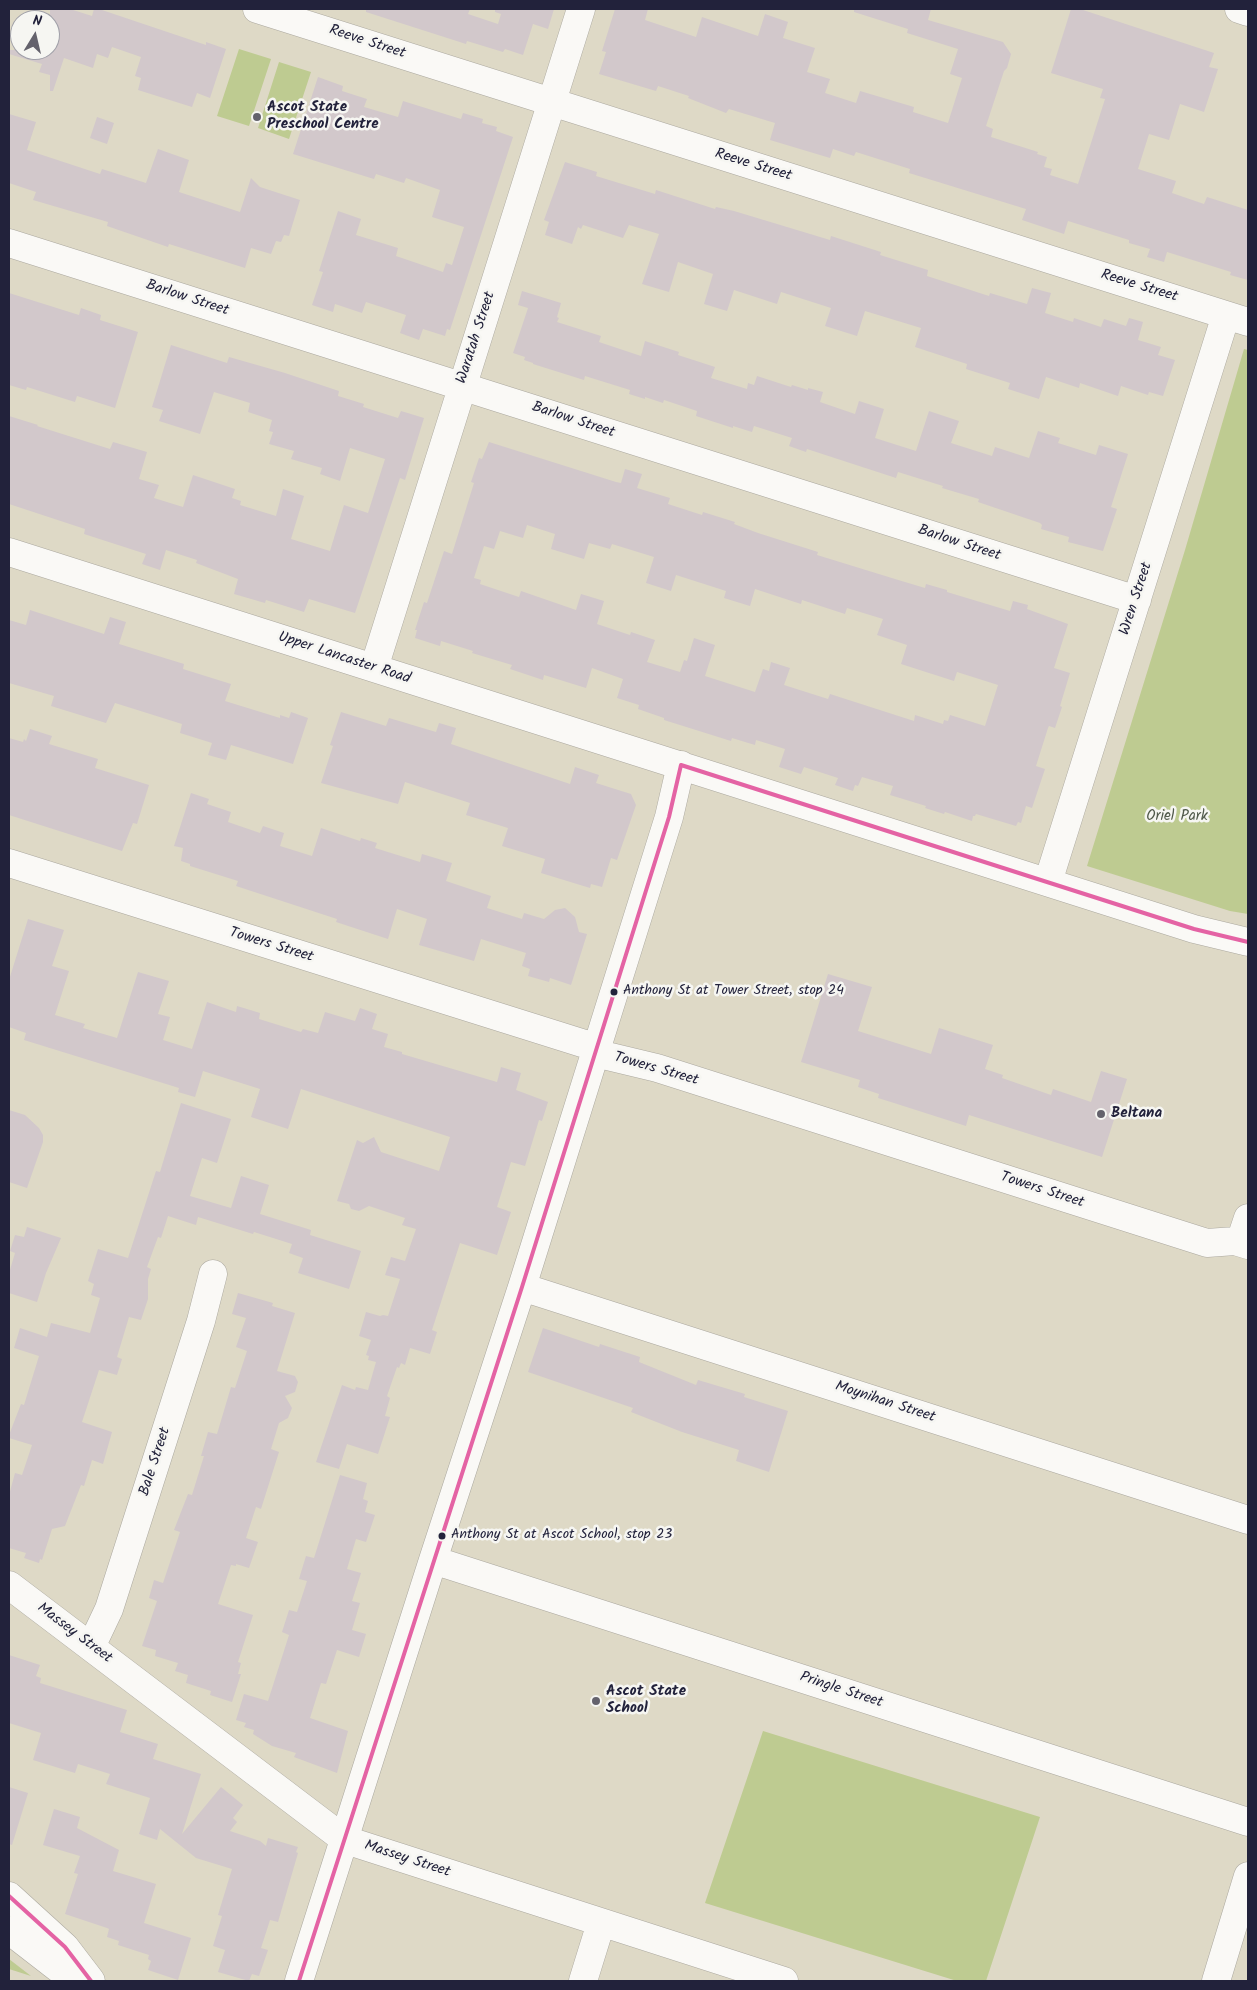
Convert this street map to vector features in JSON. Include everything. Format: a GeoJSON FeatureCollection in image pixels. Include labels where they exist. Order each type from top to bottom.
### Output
{"type":"FeatureCollection","features":[{"type":"Feature","properties":{"kind":"street","name":"Reeve Street"},"geometry":{"type":"LineString","coordinates":[[257,9],[1237,318]]}},
{"type":"Feature","properties":{"kind":"street","name":"Waratah Street"},"geometry":{"type":"LineString","coordinates":[[374,668],[581,9]]}},
{"type":"Feature","properties":{"kind":"street"},"geometry":{"type":"LineString","coordinates":[[1239,9],[1248,12]]}},
{"type":"Feature","properties":{"kind":"street","name":"Barlow Street"},"geometry":{"type":"LineString","coordinates":[[9,243],[1137,600]]}},
{"type":"Feature","properties":{"kind":"street","name":"Wren Street"},"geometry":{"type":"LineString","coordinates":[[1048,882],[1137,600],[1237,318]]}},
{"type":"Feature","properties":{"kind":"street","name":"Upper Lancaster Road"},"geometry":{"type":"LineString","coordinates":[[9,552],[1194,929],[1246,941]]}},
{"type":"Feature","properties":{"kind":"street"},"geometry":{"type":"LineString","coordinates":[[299,1981],[522,1287],[669,817],[681,765]]}},
{"type":"Feature","properties":{"kind":"street","name":"Towers Street"},"geometry":{"type":"LineString","coordinates":[[9,863],[580,1043],[607,1056],[657,1068],[1206,1243],[1230,1241],[1246,1235]]}},
{"type":"Feature","properties":{"kind":"street","name":"Bale Street"},"geometry":{"type":"LineString","coordinates":[[91,1647],[109,1609],[198,1330],[213,1274]]}},
{"type":"Feature","properties":{"kind":"street","name":"Moynihan Street"},"geometry":{"type":"LineString","coordinates":[[522,1287],[1248,1520]]}},
{"type":"Feature","properties":{"kind":"street","name":"Pringle Street"},"geometry":{"type":"LineString","coordinates":[[433,1560],[1248,1822]]}},
{"type":"Feature","properties":{"kind":"street","name":"Massey Street"},"geometry":{"type":"LineString","coordinates":[[9,1585],[346,1838],[359,1845],[784,1981]]}},
{"type":"Feature","properties":{"kind":"street"},"geometry":{"type":"LineString","coordinates":[[1216,1981],[1248,1876]]}},
{"type":"Feature","properties":{"kind":"street"},"geometry":{"type":"LineString","coordinates":[[9,1896],[65,1947],[91,1981]]}},
{"type":"Feature","properties":{"kind":"street"},"geometry":{"type":"LineString","coordinates":[[583,1981],[601,1923]]}},
{"type":"Feature","properties":{"kind":"street"},"geometry":{"type":"LineString","coordinates":[[9,1930],[58,1968],[80,1981]]}},
{"type":"Feature","properties":{"kind":"green space"},"geometry":{"type":"Polygon","coordinates":[[[239,49],[271,59],[249,126],[217,116],[239,49]]]}},
{"type":"Feature","properties":{"kind":"green space"},"geometry":{"type":"Polygon","coordinates":[[[279,62],[311,72],[289,139],[258,128],[279,62]]]}},
{"type":"Feature","properties":{"kind":"green space","name":"Oriel Park"},"geometry":{"type":"Polygon","coordinates":[[[1244,349],[1248,350],[1248,914],[1230,911],[1087,866],[1185,550],[1244,349]]]}},
{"type":"Feature","properties":{"kind":"green space"},"geometry":{"type":"Polygon","coordinates":[[[763,1731],[1040,1817],[986,1981],[957,1981],[705,1903],[763,1731]]]}},
{"type":"Feature","properties":{"kind":"green space"},"geometry":{"type":"Polygon","coordinates":[[[9,1959],[31,1976],[9,1969],[9,1959]]]}},
{"type":"Feature","properties":{"kind":"building"},"geometry":{"type":"Polygon","coordinates":[[[70,9],[92,16],[94,9],[99,9],[206,45],[206,42],[226,49],[210,98],[197,93],[192,107],[138,90],[141,78],[135,76],[141,57],[112,47],[108,58],[97,54],[93,68],[64,58],[53,91],[50,91],[50,75],[39,72],[42,64],[29,60],[60,60],[60,10],[50,10],[70,9]]]}},
{"type":"Feature","properties":{"kind":"building"},"geometry":{"type":"Polygon","coordinates":[[[366,9],[470,9],[468,14],[498,24],[501,14],[495,12],[495,9],[554,9],[548,29],[533,24],[523,55],[505,49],[503,52],[467,41],[466,44],[366,12],[366,9]]]}},
{"type":"Feature","properties":{"kind":"building"},"geometry":{"type":"Polygon","coordinates":[[[615,9],[648,9],[645,20],[696,37],[702,17],[758,36],[765,14],[788,22],[783,38],[815,48],[807,72],[830,79],[825,93],[856,103],[860,91],[914,107],[913,112],[948,123],[962,78],[950,74],[958,49],[907,33],[908,29],[854,12],[854,9],[931,9],[928,20],[1003,42],[1011,54],[986,126],[993,129],[991,137],[1038,152],[1037,154],[1047,157],[1044,167],[1052,169],[1050,175],[1078,184],[1105,99],[1100,98],[1103,89],[1051,73],[1071,9],[1080,9],[1214,53],[1209,67],[1218,69],[1204,112],[1180,104],[1169,140],[1149,134],[1138,169],[1176,181],[1172,193],[1204,204],[1207,197],[1248,210],[1248,280],[1230,275],[1231,272],[1167,252],[1164,262],[1147,257],[1150,249],[1129,243],[1129,240],[1068,221],[1064,234],[1022,220],[1026,209],[909,173],[910,169],[856,152],[854,156],[833,149],[830,158],[770,140],[775,123],[729,109],[726,113],[688,98],[689,96],[658,86],[656,91],[599,74],[606,52],[602,51],[615,9]]]}},
{"type":"Feature","properties":{"kind":"building"},"geometry":{"type":"Polygon","coordinates":[[[318,77],[343,86],[342,91],[367,99],[364,107],[398,117],[403,101],[461,119],[463,113],[483,119],[482,123],[497,127],[496,131],[513,137],[450,330],[447,329],[445,336],[423,329],[419,340],[400,333],[406,315],[366,302],[362,313],[335,304],[333,312],[312,305],[323,272],[319,271],[338,211],[361,219],[356,235],[398,248],[396,256],[443,272],[446,263],[452,265],[464,227],[432,217],[440,190],[406,178],[404,183],[376,174],[374,179],[293,154],[318,77]]]}},
{"type":"Feature","properties":{"kind":"building"},"geometry":{"type":"Polygon","coordinates":[[[9,114],[36,122],[27,150],[100,174],[102,169],[146,183],[158,149],[189,160],[179,192],[240,212],[251,178],[260,187],[300,200],[289,236],[284,235],[281,242],[276,241],[271,254],[251,248],[245,268],[169,244],[168,247],[107,226],[108,222],[33,200],[36,192],[9,183],[9,114]]]}},
{"type":"Feature","properties":{"kind":"building"},"geometry":{"type":"Polygon","coordinates":[[[97,117],[114,123],[107,144],[90,138],[97,117]]]}},
{"type":"Feature","properties":{"kind":"building"},"geometry":{"type":"Polygon","coordinates":[[[565,162],[597,172],[596,176],[655,194],[656,190],[715,209],[716,207],[734,211],[830,240],[831,236],[881,252],[880,255],[928,270],[927,276],[989,296],[990,293],[1027,304],[1032,288],[1051,293],[1045,313],[1073,322],[1074,318],[1101,327],[1104,319],[1126,326],[1129,318],[1143,322],[1138,340],[1161,347],[1158,355],[1175,360],[1163,396],[1149,392],[1148,395],[1121,386],[1118,396],[1080,383],[1079,388],[1046,377],[1039,399],[1008,389],[1010,383],[966,369],[967,364],[915,347],[921,328],[865,311],[857,336],[825,326],[831,308],[781,292],[777,304],[734,290],[727,311],[704,304],[713,274],[678,262],[669,292],[642,284],[659,234],[629,225],[623,238],[583,225],[581,229],[578,227],[572,244],[545,235],[549,222],[544,220],[565,162]]]}},
{"type":"Feature","properties":{"kind":"building"},"geometry":{"type":"Polygon","coordinates":[[[522,291],[561,303],[557,322],[601,336],[599,342],[641,356],[645,341],[679,352],[678,355],[715,367],[711,378],[747,389],[748,383],[754,385],[757,376],[791,387],[792,385],[823,392],[820,402],[855,414],[859,401],[884,409],[875,438],[916,451],[929,411],[959,421],[951,443],[992,456],[995,447],[1029,458],[1038,431],[1060,438],[1058,443],[1096,455],[1099,445],[1128,454],[1111,507],[1117,509],[1103,551],[1068,542],[1069,537],[1041,529],[1042,525],[1040,523],[978,502],[979,499],[942,488],[943,486],[898,472],[896,478],[807,449],[806,452],[789,446],[792,438],[754,426],[752,432],[733,426],[733,428],[696,416],[697,411],[664,400],[663,403],[645,397],[645,399],[629,394],[630,390],[585,376],[584,380],[524,360],[525,357],[513,353],[528,308],[518,305],[522,291]]]}},
{"type":"Feature","properties":{"kind":"building"},"geometry":{"type":"Polygon","coordinates":[[[9,293],[79,315],[81,308],[101,315],[100,320],[138,332],[115,408],[77,396],[75,402],[27,387],[26,390],[9,385],[9,293]]]}},
{"type":"Feature","properties":{"kind":"building"},"geometry":{"type":"Polygon","coordinates":[[[171,345],[227,363],[229,357],[285,373],[339,391],[338,396],[364,404],[363,407],[398,418],[401,411],[424,418],[405,480],[400,478],[355,613],[309,599],[304,612],[266,600],[265,603],[234,594],[238,579],[196,563],[197,560],[166,550],[160,570],[142,564],[146,554],[84,534],[85,529],[9,504],[9,416],[110,449],[113,442],[147,452],[139,479],[159,485],[154,498],[183,507],[193,475],[235,489],[232,498],[241,501],[240,505],[276,516],[283,489],[304,496],[291,539],[330,551],[344,505],[368,513],[385,459],[350,448],[340,481],[320,474],[322,468],[291,459],[294,451],[269,444],[273,432],[269,431],[272,420],[248,412],[250,403],[214,392],[200,434],[159,421],[163,410],[152,407],[171,345]]]}},
{"type":"Feature","properties":{"kind":"building"},"geometry":{"type":"Polygon","coordinates":[[[489,442],[621,483],[625,469],[642,474],[637,488],[670,498],[668,504],[702,515],[703,512],[735,522],[734,524],[758,533],[818,552],[817,555],[925,588],[926,584],[1010,611],[1013,601],[1028,605],[1027,609],[1068,624],[1054,668],[1070,673],[1055,728],[1049,726],[1048,728],[1036,766],[1045,769],[1032,808],[1026,806],[1021,823],[1018,822],[1016,826],[976,814],[973,816],[972,821],[925,808],[926,806],[890,795],[893,786],[862,777],[858,786],[855,785],[853,791],[835,785],[838,778],[804,767],[801,774],[779,767],[785,749],[756,740],[755,745],[732,738],[731,741],[664,720],[664,718],[638,709],[639,705],[617,698],[623,679],[592,668],[586,688],[544,675],[543,680],[510,669],[512,665],[441,641],[440,646],[415,638],[417,630],[415,630],[424,602],[427,603],[444,551],[452,554],[474,483],[471,482],[479,458],[482,459],[489,442]],[[527,525],[523,538],[500,531],[494,549],[484,546],[474,578],[481,580],[480,584],[519,597],[521,591],[576,610],[581,594],[604,601],[597,624],[630,635],[631,632],[655,640],[647,662],[680,672],[684,660],[687,661],[694,638],[715,645],[705,676],[755,692],[763,669],[769,671],[771,662],[790,668],[784,685],[828,699],[830,694],[914,721],[915,715],[943,724],[944,720],[948,721],[950,715],[985,726],[998,685],[957,672],[954,681],[901,664],[907,645],[877,635],[883,619],[847,608],[845,614],[802,600],[801,604],[755,589],[750,606],[724,598],[726,591],[676,575],[671,591],[646,583],[654,557],[612,544],[610,549],[589,543],[584,559],[551,549],[555,534],[527,525]]]}},
{"type":"Feature","properties":{"kind":"building"},"geometry":{"type":"Polygon","coordinates":[[[30,610],[104,634],[110,617],[126,622],[119,644],[184,664],[183,669],[231,684],[225,701],[280,718],[280,715],[289,718],[291,712],[308,718],[293,764],[231,745],[226,760],[208,755],[212,743],[180,733],[182,724],[115,703],[106,723],[51,706],[54,696],[9,683],[9,620],[26,625],[30,610]]]}},
{"type":"Feature","properties":{"kind":"building"},"geometry":{"type":"Polygon","coordinates":[[[341,712],[386,726],[389,718],[436,732],[439,723],[456,728],[451,744],[570,784],[575,767],[599,775],[596,783],[631,794],[636,805],[617,860],[611,858],[602,887],[591,884],[590,888],[541,873],[545,859],[502,846],[508,828],[466,815],[470,803],[405,782],[398,804],[321,783],[333,746],[330,745],[341,712]]]}},
{"type":"Feature","properties":{"kind":"building"},"geometry":{"type":"Polygon","coordinates":[[[30,729],[52,736],[49,744],[98,759],[95,768],[149,785],[137,824],[133,823],[122,851],[9,815],[9,738],[23,742],[24,739],[26,741],[30,729]]]}},
{"type":"Feature","properties":{"kind":"building"},"geometry":{"type":"Polygon","coordinates":[[[191,793],[209,799],[207,804],[231,812],[228,822],[260,833],[263,826],[284,833],[280,846],[312,856],[321,828],[360,841],[361,838],[377,843],[375,848],[420,862],[422,854],[452,863],[446,881],[491,896],[487,908],[522,919],[524,913],[544,919],[555,910],[565,908],[575,917],[579,932],[587,934],[571,985],[550,978],[549,982],[528,976],[530,969],[522,966],[526,953],[481,939],[474,961],[419,945],[427,919],[397,909],[388,939],[336,922],[337,919],[236,886],[238,881],[190,866],[190,864],[181,861],[183,848],[174,846],[191,793]]]}},
{"type":"Feature","properties":{"kind":"building"},"geometry":{"type":"Polygon","coordinates":[[[28,919],[64,930],[52,966],[69,971],[55,1015],[85,1024],[83,1028],[117,1038],[138,972],[169,981],[158,1014],[170,1017],[163,1040],[192,1049],[207,1002],[236,1012],[237,1006],[260,1013],[259,1019],[301,1032],[303,1029],[318,1033],[325,1012],[355,1021],[360,1008],[377,1014],[372,1029],[388,1034],[384,1047],[497,1082],[501,1067],[521,1073],[516,1090],[548,1102],[542,1121],[539,1120],[525,1166],[511,1162],[497,1207],[511,1212],[497,1255],[460,1243],[432,1330],[437,1332],[430,1354],[410,1348],[405,1365],[401,1363],[399,1368],[397,1367],[387,1396],[390,1398],[385,1416],[390,1417],[378,1454],[347,1444],[339,1469],[316,1462],[342,1385],[355,1390],[356,1387],[368,1390],[376,1362],[368,1360],[369,1356],[366,1355],[371,1340],[359,1336],[366,1312],[388,1316],[400,1279],[385,1275],[391,1257],[405,1261],[416,1229],[402,1225],[405,1218],[369,1206],[359,1211],[351,1209],[349,1204],[337,1201],[357,1140],[363,1143],[374,1137],[381,1152],[439,1171],[450,1137],[301,1089],[288,1129],[251,1117],[260,1089],[203,1071],[195,1097],[178,1092],[179,1088],[24,1040],[26,1033],[9,1027],[9,980],[28,919]]]}},
{"type":"Feature","properties":{"kind":"building"},"geometry":{"type":"Polygon","coordinates":[[[828,974],[872,987],[858,1031],[931,1054],[939,1028],[993,1045],[985,1069],[1003,1075],[1002,1078],[1051,1095],[1053,1089],[1091,1102],[1101,1071],[1127,1079],[1102,1157],[969,1115],[966,1126],[878,1098],[879,1094],[858,1087],[860,1080],[801,1062],[828,974]]]}},
{"type":"Feature","properties":{"kind":"building"},"geometry":{"type":"Polygon","coordinates":[[[181,1103],[231,1119],[217,1163],[202,1158],[190,1196],[231,1208],[241,1176],[269,1185],[260,1214],[311,1230],[310,1235],[361,1251],[349,1289],[298,1273],[303,1258],[289,1253],[292,1244],[198,1217],[196,1225],[168,1216],[161,1238],[158,1237],[147,1267],[151,1269],[148,1279],[148,1299],[141,1320],[129,1317],[117,1357],[122,1359],[117,1375],[99,1370],[82,1422],[112,1432],[103,1464],[92,1460],[84,1486],[81,1485],[65,1526],[52,1529],[42,1560],[40,1559],[39,1563],[24,1558],[26,1553],[9,1548],[9,1495],[15,1473],[22,1475],[32,1445],[9,1438],[9,1435],[21,1404],[24,1405],[39,1356],[14,1348],[20,1328],[47,1337],[51,1323],[90,1333],[100,1298],[91,1295],[94,1284],[88,1281],[98,1249],[128,1258],[156,1171],[160,1172],[181,1103]]]}},
{"type":"Feature","properties":{"kind":"building"},"geometry":{"type":"Polygon","coordinates":[[[9,1110],[25,1115],[39,1128],[43,1135],[43,1142],[27,1188],[9,1182],[9,1110]]]}},
{"type":"Feature","properties":{"kind":"building"},"geometry":{"type":"Polygon","coordinates":[[[27,1227],[61,1238],[46,1273],[37,1302],[9,1293],[9,1273],[15,1253],[10,1251],[15,1235],[24,1237],[27,1227]]]}},
{"type":"Feature","properties":{"kind":"building"},"geometry":{"type":"Polygon","coordinates":[[[238,1293],[273,1303],[272,1306],[295,1313],[277,1371],[295,1376],[298,1382],[295,1392],[285,1396],[292,1408],[288,1418],[279,1423],[271,1449],[279,1452],[261,1509],[256,1507],[246,1538],[258,1542],[249,1568],[236,1564],[236,1566],[231,1565],[218,1604],[253,1615],[238,1662],[241,1663],[238,1674],[241,1674],[232,1702],[210,1695],[211,1691],[186,1683],[188,1675],[175,1671],[178,1663],[155,1656],[156,1650],[142,1646],[157,1601],[149,1598],[154,1580],[163,1583],[180,1532],[174,1530],[188,1494],[192,1495],[204,1456],[201,1456],[208,1432],[217,1434],[231,1387],[235,1388],[247,1351],[236,1347],[246,1318],[232,1314],[238,1293]]]}},
{"type":"Feature","properties":{"kind":"building"},"geometry":{"type":"Polygon","coordinates":[[[543,1328],[599,1347],[600,1344],[640,1357],[639,1362],[696,1385],[698,1380],[745,1394],[744,1397],[788,1411],[769,1472],[736,1461],[739,1450],[682,1432],[631,1412],[633,1408],[528,1372],[543,1328]]]}},
{"type":"Feature","properties":{"kind":"building"},"geometry":{"type":"Polygon","coordinates":[[[340,1475],[367,1483],[363,1499],[368,1501],[365,1512],[375,1515],[366,1542],[356,1539],[347,1569],[361,1573],[352,1601],[360,1603],[352,1630],[366,1634],[359,1657],[337,1650],[326,1684],[321,1683],[310,1718],[348,1731],[337,1773],[294,1757],[296,1753],[272,1746],[253,1734],[254,1730],[244,1727],[246,1723],[236,1720],[244,1694],[268,1701],[289,1635],[282,1632],[289,1610],[297,1612],[307,1581],[299,1579],[306,1556],[314,1558],[340,1475]]]}},
{"type":"Feature","properties":{"kind":"building"},"geometry":{"type":"Polygon","coordinates":[[[9,1655],[40,1665],[36,1676],[41,1678],[40,1683],[127,1710],[120,1732],[158,1744],[153,1759],[201,1774],[182,1834],[221,1787],[243,1805],[233,1818],[237,1822],[230,1831],[260,1841],[266,1846],[268,1838],[298,1847],[296,1852],[298,1853],[278,1922],[270,1920],[261,1948],[268,1950],[259,1976],[252,1974],[249,1981],[218,1972],[225,1950],[213,1946],[222,1916],[218,1915],[232,1869],[196,1858],[160,1829],[157,1840],[139,1834],[150,1798],[106,1784],[110,1774],[78,1764],[75,1773],[33,1760],[41,1733],[9,1723],[9,1655]]]}},
{"type":"Feature","properties":{"kind":"building"},"geometry":{"type":"Polygon","coordinates":[[[9,1787],[28,1793],[12,1845],[9,1844],[9,1787]]]}},
{"type":"Feature","properties":{"kind":"building"},"geometry":{"type":"Polygon","coordinates":[[[54,1809],[80,1817],[77,1828],[119,1850],[113,1871],[156,1884],[144,1923],[191,1938],[178,1980],[148,1970],[151,1961],[148,1959],[149,1955],[118,1945],[119,1941],[107,1937],[109,1929],[65,1914],[78,1874],[74,1873],[80,1856],[43,1845],[54,1809]]]}},
{"type":"Feature","properties":{"kind":"transit line"},"geometry":{"type":"LineString","coordinates":[[681,765],[1194,929],[1248,942]]}},
{"type":"Feature","properties":{"kind":"transit line"},"geometry":{"type":"LineString","coordinates":[[299,1981],[522,1287],[669,817],[681,765]]}},
{"type":"Feature","properties":{"kind":"transit line"},"geometry":{"type":"LineString","coordinates":[[9,1896],[65,1947],[91,1981]]}},
{"type":"Feature","properties":{"kind":"place","name":"Ascot State Preschool Centre"},"geometry":{"type":"Point","coordinates":[257,117]}},
{"type":"Feature","properties":{"kind":"place","name":"Anthony St at Tower Street, stop 24"},"geometry":{"type":"Point","coordinates":[614,992]}},
{"type":"Feature","properties":{"kind":"place","name":"Beltana"},"geometry":{"type":"Point","coordinates":[1101,1114]}},
{"type":"Feature","properties":{"kind":"place","name":"Anthony St at Ascot School, stop 23"},"geometry":{"type":"Point","coordinates":[442,1536]}},
{"type":"Feature","properties":{"kind":"place","name":"Ascot State School"},"geometry":{"type":"Point","coordinates":[596,1701]}}]}
